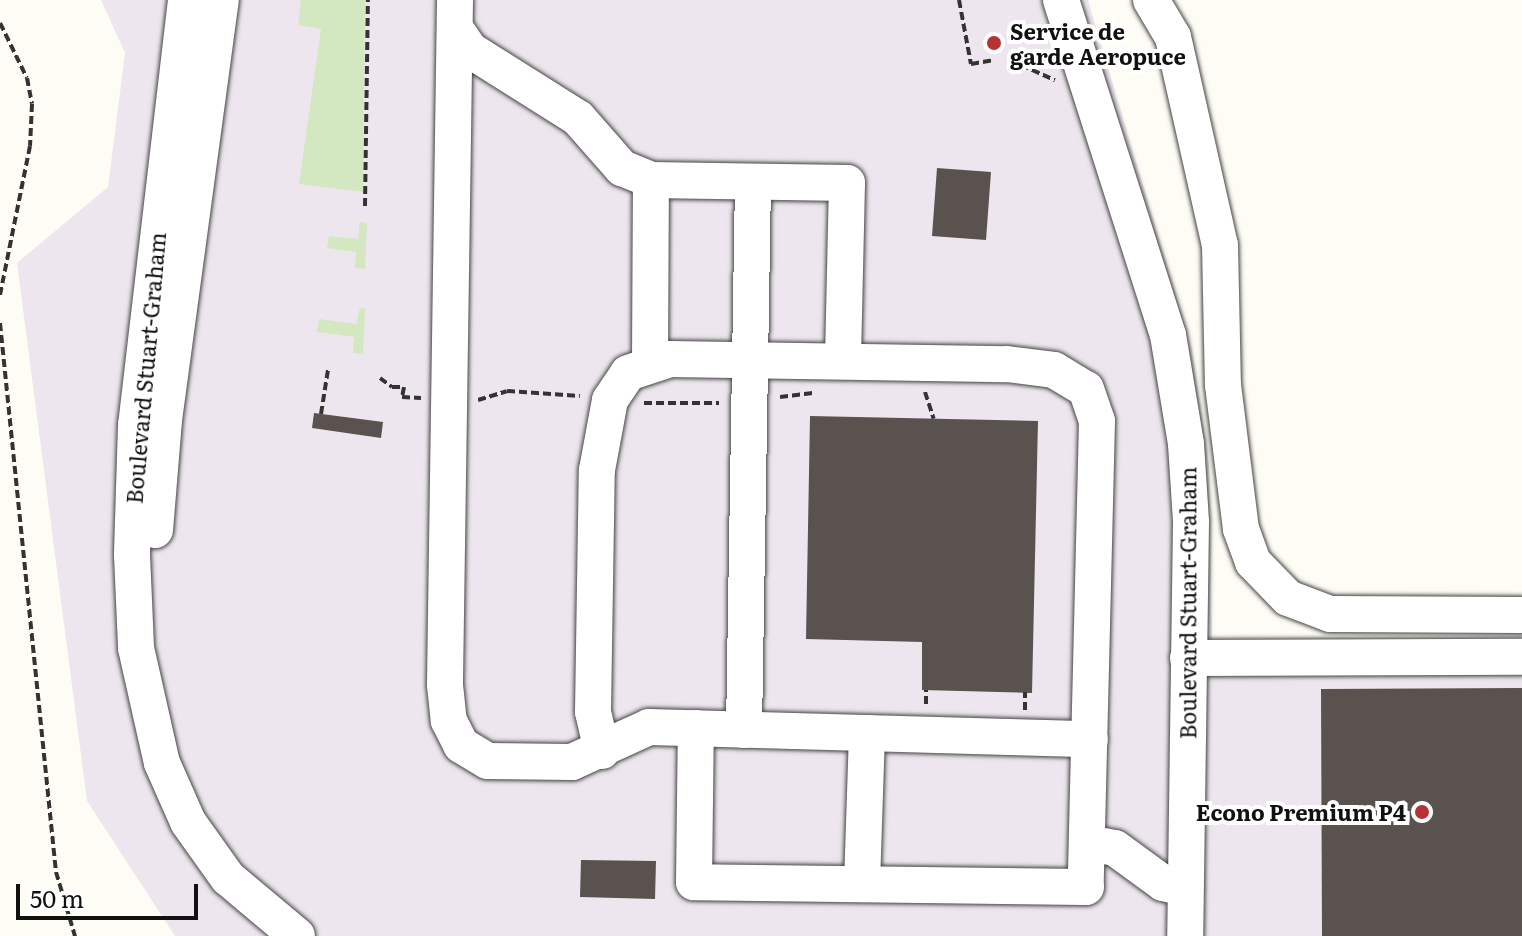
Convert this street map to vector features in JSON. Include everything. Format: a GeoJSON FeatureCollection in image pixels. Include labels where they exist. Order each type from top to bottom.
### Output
{"type":"FeatureCollection","features":[{"type":"Feature","properties":{"kind":"street","name":"Boulevard Stuart-Graham"},"geometry":{"type":"LineString","coordinates":[[186,0],[145,320],[133,473],[136,648],[154,736],[176,800],[207,851],[246,896],[297,936]]}},
{"type":"Feature","properties":{"kind":"street","name":"Boulevard Stuart-Graham"},"geometry":{"type":"LineString","coordinates":[[154,736],[151,609],[159,467],[221,0]]}},
{"type":"Feature","properties":{"kind":"street","name":"Boulevard Stuart-Graham"},"geometry":{"type":"LineString","coordinates":[[1061,0],[1168,335],[1189,482],[1185,936]]}},
{"type":"Feature","properties":{"kind":"street"},"geometry":{"type":"LineString","coordinates":[[1151,0],[1173,37],[1220,245],[1223,385],[1241,529],[1253,562],[1288,598],[1330,614],[1522,615]]}},
{"type":"Feature","properties":{"kind":"street"},"geometry":{"type":"LineString","coordinates":[[455,14],[470,50],[578,118],[622,168],[651,180],[847,183],[843,360]]}},
{"type":"Feature","properties":{"kind":"street"},"geometry":{"type":"LineString","coordinates":[[455,14],[445,685],[449,721],[461,745],[479,759],[581,761],[649,727],[1090,739]]}},
{"type":"Feature","properties":{"kind":"street"},"geometry":{"type":"LineString","coordinates":[[650,361],[651,180]]}},
{"type":"Feature","properties":{"kind":"street"},"geometry":{"type":"LineString","coordinates":[[744,730],[753,182]]}},
{"type":"Feature","properties":{"kind":"street"},"geometry":{"type":"LineString","coordinates":[[602,751],[593,712],[601,443],[614,390],[628,373],[650,361],[843,360],[1024,365],[1054,370],[1086,389],[1097,421],[1086,887],[694,882],[696,728]]}},
{"type":"Feature","properties":{"kind":"street"},"geometry":{"type":"LineString","coordinates":[[1188,658],[1522,657]]}},
{"type":"Feature","properties":{"kind":"street"},"geometry":{"type":"LineString","coordinates":[[862,884],[867,733]]}},
{"type":"Feature","properties":{"kind":"street"},"geometry":{"type":"LineString","coordinates":[[1087,843],[1115,848],[1163,883],[1185,888]]}},
{"type":"Feature","properties":{"kind":"path"},"geometry":{"type":"LineString","coordinates":[[365,206],[368,0]]}},
{"type":"Feature","properties":{"kind":"path"},"geometry":{"type":"LineString","coordinates":[[959,0],[971,64],[993,60]]}},
{"type":"Feature","properties":{"kind":"path"},"geometry":{"type":"LineString","coordinates":[[0,23],[27,78],[32,104],[30,146],[0,295]]}},
{"type":"Feature","properties":{"kind":"path"},"geometry":{"type":"LineString","coordinates":[[1021,65],[1053,79]]}},
{"type":"Feature","properties":{"kind":"path"},"geometry":{"type":"LineString","coordinates":[[0,323],[56,872],[75,936]]}},
{"type":"Feature","properties":{"kind":"path"},"geometry":{"type":"LineString","coordinates":[[321,414],[328,370]]}},
{"type":"Feature","properties":{"kind":"path"},"geometry":{"type":"LineString","coordinates":[[380,378],[392,387],[404,387],[402,397],[423,398]]}},
{"type":"Feature","properties":{"kind":"path"},"geometry":{"type":"LineString","coordinates":[[472,402],[507,391]]}},
{"type":"Feature","properties":{"kind":"shaded area"},"geometry":{"type":"Polygon","coordinates":[[[101,0],[1088,0],[1192,349],[1209,465],[1212,640],[1522,640],[1522,936],[175,936],[87,801],[17,263],[108,187],[125,53],[101,0]]]}},
{"type":"Feature","properties":{"kind":"green space"},"geometry":{"type":"Polygon","coordinates":[[[301,0],[365,0],[363,192],[299,184],[321,29],[298,25],[301,0]]]}},
{"type":"Feature","properties":{"kind":"green space"},"geometry":{"type":"Polygon","coordinates":[[[360,222],[367,223],[365,269],[355,268],[356,252],[327,248],[329,236],[358,239],[360,222]]]}},
{"type":"Feature","properties":{"kind":"green space"},"geometry":{"type":"Polygon","coordinates":[[[360,308],[365,309],[363,354],[353,353],[354,337],[317,332],[319,319],[356,324],[360,308]]]}},
{"type":"Feature","properties":{"kind":"building"},"geometry":{"type":"Polygon","coordinates":[[[937,168],[991,172],[986,240],[932,236],[937,168]]]}},
{"type":"Feature","properties":{"kind":"building"},"geometry":{"type":"Polygon","coordinates":[[[314,413],[383,422],[381,438],[312,428],[314,413]]]}},
{"type":"Feature","properties":{"kind":"building"},"geometry":{"type":"Polygon","coordinates":[[[810,416],[1038,421],[1032,693],[922,690],[922,642],[806,639],[810,416]]]}},
{"type":"Feature","properties":{"kind":"building","name":"Econo Premium P4"},"geometry":{"type":"Polygon","coordinates":[[[1522,688],[1522,936],[1322,936],[1321,689],[1522,688]]]}},
{"type":"Feature","properties":{"kind":"building"},"geometry":{"type":"Polygon","coordinates":[[[581,860],[656,861],[655,899],[580,897],[581,860]]]}},
{"type":"Feature","properties":{"kind":"place","name":"Service de garde Aeropuce"},"geometry":{"type":"Point","coordinates":[994,43]}},
{"type":"Feature","properties":{"kind":"place","name":"Econo Premium P4"},"geometry":{"type":"Point","coordinates":[1422,812]}}]}
